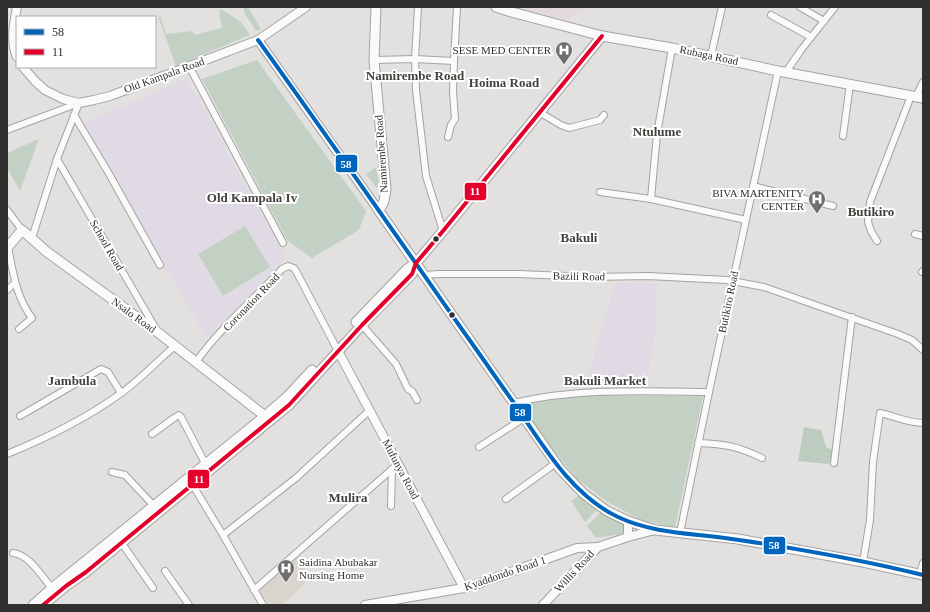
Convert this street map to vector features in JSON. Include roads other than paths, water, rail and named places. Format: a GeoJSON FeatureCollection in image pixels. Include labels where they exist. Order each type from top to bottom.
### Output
{"type":"FeatureCollection","features":[{"type":"Feature","properties":{"kind":"main road","name":"Namirembe Road"},"geometry":{"type":"LineString","coordinates":[[376,7],[374,60],[386,189],[384,201],[379,211]]}},
{"type":"Feature","properties":{"kind":"main road","name":"Rubaga Road"},"geometry":{"type":"LineString","coordinates":[[496,7],[602,36],[672,48],[917,97]]}},
{"type":"Feature","properties":{"kind":"main road"},"geometry":{"type":"LineString","coordinates":[[43,605],[86,572],[290,405],[337,348],[407,269],[416,263],[602,36]]}},
{"type":"Feature","properties":{"kind":"main road"},"geometry":{"type":"LineString","coordinates":[[379,211],[556,463],[570,480],[607,511],[628,521],[655,530],[738,539],[922,574]]}},
{"type":"Feature","properties":{"kind":"main road"},"geometry":{"type":"LineString","coordinates":[[8,247],[22,230]]}},
{"type":"Feature","properties":{"kind":"main road","name":"Nsalo Road"},"geometry":{"type":"LineString","coordinates":[[22,230],[47,252],[156,331],[265,416]]}},
{"type":"Feature","properties":{"kind":"main road"},"geometry":{"type":"LineString","coordinates":[[34,605],[52,588],[206,465],[288,396],[362,325],[412,274],[416,263]]}},
{"type":"Feature","properties":{"kind":"street"},"geometry":{"type":"LineString","coordinates":[[16,56],[10,47],[17,7]]}},
{"type":"Feature","properties":{"kind":"street","name":"Old Kampala Road"},"geometry":{"type":"LineString","coordinates":[[24,68],[35,82],[44,90],[63,99],[79,103],[110,96],[258,40],[306,7]]}},
{"type":"Feature","properties":{"kind":"street"},"geometry":{"type":"LineString","coordinates":[[418,7],[415,59],[416,90],[426,176],[443,231]]}},
{"type":"Feature","properties":{"kind":"street"},"geometry":{"type":"LineString","coordinates":[[448,137],[451,125],[455,119],[453,91],[457,7]]}},
{"type":"Feature","properties":{"kind":"street"},"geometry":{"type":"LineString","coordinates":[[711,56],[722,7]]}},
{"type":"Feature","properties":{"kind":"street"},"geometry":{"type":"LineString","coordinates":[[800,7],[824,21]]}},
{"type":"Feature","properties":{"kind":"street","name":"Butikiro Road"},"geometry":{"type":"LineString","coordinates":[[680,533],[753,186],[782,71],[835,7]]}},
{"type":"Feature","properties":{"kind":"street"},"geometry":{"type":"LineString","coordinates":[[771,15],[811,37]]}},
{"type":"Feature","properties":{"kind":"street"},"geometry":{"type":"LineString","coordinates":[[258,40],[379,211]]}},
{"type":"Feature","properties":{"kind":"street"},"geometry":{"type":"LineString","coordinates":[[651,199],[657,134],[672,48]]}},
{"type":"Feature","properties":{"kind":"street"},"geometry":{"type":"LineString","coordinates":[[374,60],[415,59],[454,61]]}},
{"type":"Feature","properties":{"kind":"street"},"geometry":{"type":"LineString","coordinates":[[189,66],[283,244]]}},
{"type":"Feature","properties":{"kind":"street"},"geometry":{"type":"LineString","coordinates":[[877,241],[868,222],[870,202],[923,82]]}},
{"type":"Feature","properties":{"kind":"street"},"geometry":{"type":"LineString","coordinates":[[843,136],[850,84]]}},
{"type":"Feature","properties":{"kind":"street"},"geometry":{"type":"LineString","coordinates":[[32,238],[57,159],[79,103]]}},
{"type":"Feature","properties":{"kind":"street"},"geometry":{"type":"LineString","coordinates":[[7,130],[79,103]]}},
{"type":"Feature","properties":{"kind":"street"},"geometry":{"type":"LineString","coordinates":[[539,112],[569,128],[600,120],[604,115]]}},
{"type":"Feature","properties":{"kind":"street"},"geometry":{"type":"LineString","coordinates":[[74,115],[108,172],[160,266]]}},
{"type":"Feature","properties":{"kind":"street","name":"School Road"},"geometry":{"type":"LineString","coordinates":[[57,159],[156,331]]}},
{"type":"Feature","properties":{"kind":"street"},"geometry":{"type":"LineString","coordinates":[[753,186],[833,206]]}},
{"type":"Feature","properties":{"kind":"street"},"geometry":{"type":"LineString","coordinates":[[600,192],[651,199],[746,220]]}},
{"type":"Feature","properties":{"kind":"street"},"geometry":{"type":"LineString","coordinates":[[368,194],[384,201]]}},
{"type":"Feature","properties":{"kind":"street","name":"Nsalo Road"},"geometry":{"type":"LineString","coordinates":[[7,210],[22,230]]}},
{"type":"Feature","properties":{"kind":"street"},"geometry":{"type":"LineString","coordinates":[[914,234],[923,236]]}},
{"type":"Feature","properties":{"kind":"street"},"geometry":{"type":"LineString","coordinates":[[8,247],[15,283],[22,302],[32,318],[19,329]]}},
{"type":"Feature","properties":{"kind":"street","name":"Coronation Road"},"geometry":{"type":"LineString","coordinates":[[196,362],[219,335],[282,269],[288,266],[294,268],[296,271],[337,348]]}},
{"type":"Feature","properties":{"kind":"street","name":"Bazili Road"},"geometry":{"type":"LineString","coordinates":[[424,276],[439,274],[519,274],[590,277],[648,276],[733,281],[764,287],[852,317],[912,340],[923,350]]}},
{"type":"Feature","properties":{"kind":"street"},"geometry":{"type":"LineString","coordinates":[[7,290],[15,283]]}},
{"type":"Feature","properties":{"kind":"street"},"geometry":{"type":"LineString","coordinates":[[834,463],[852,317]]}},
{"type":"Feature","properties":{"kind":"street"},"geometry":{"type":"LineString","coordinates":[[362,325],[396,364],[408,388],[412,391],[417,400]]}},
{"type":"Feature","properties":{"kind":"street"},"geometry":{"type":"LineString","coordinates":[[7,454],[66,426],[121,394],[175,346]]}},
{"type":"Feature","properties":{"kind":"street","name":"Mufunya Road"},"geometry":{"type":"LineString","coordinates":[[337,348],[370,410],[395,466],[464,588]]}},
{"type":"Feature","properties":{"kind":"street"},"geometry":{"type":"LineString","coordinates":[[20,416],[101,369],[108,372],[121,394]]}},
{"type":"Feature","properties":{"kind":"street"},"geometry":{"type":"LineString","coordinates":[[514,403],[542,397],[581,393],[709,392]]}},
{"type":"Feature","properties":{"kind":"street"},"geometry":{"type":"LineString","coordinates":[[223,535],[296,478],[370,410]]}},
{"type":"Feature","properties":{"kind":"street"},"geometry":{"type":"LineString","coordinates":[[862,562],[870,520],[873,462],[880,413],[910,422],[923,423]]}},
{"type":"Feature","properties":{"kind":"street"},"geometry":{"type":"LineString","coordinates":[[152,434],[179,415],[206,465]]}},
{"type":"Feature","properties":{"kind":"street"},"geometry":{"type":"LineString","coordinates":[[479,447],[524,418]]}},
{"type":"Feature","properties":{"kind":"street"},"geometry":{"type":"LineString","coordinates":[[698,443],[735,447],[762,458]]}},
{"type":"Feature","properties":{"kind":"street"},"geometry":{"type":"LineString","coordinates":[[506,499],[556,463]]}},
{"type":"Feature","properties":{"kind":"street"},"geometry":{"type":"LineString","coordinates":[[391,506],[395,466]]}},
{"type":"Feature","properties":{"kind":"street"},"geometry":{"type":"LineString","coordinates":[[254,590],[395,466]]}},
{"type":"Feature","properties":{"kind":"street"},"geometry":{"type":"LineString","coordinates":[[112,472],[125,475],[154,506]]}},
{"type":"Feature","properties":{"kind":"street"},"geometry":{"type":"LineString","coordinates":[[192,484],[223,535],[262,605]]}},
{"type":"Feature","properties":{"kind":"street"},"geometry":{"type":"LineString","coordinates":[[628,521],[628,537]]}},
{"type":"Feature","properties":{"kind":"street","name":"Willis Road"},"geometry":{"type":"LineString","coordinates":[[543,605],[598,547],[655,530]]}},
{"type":"Feature","properties":{"kind":"street"},"geometry":{"type":"LineString","coordinates":[[122,542],[154,588]]}},
{"type":"Feature","properties":{"kind":"street","name":"Kyaddondo Road 1"},"geometry":{"type":"LineString","coordinates":[[365,605],[464,588],[577,548],[598,547]]}},
{"type":"Feature","properties":{"kind":"street"},"geometry":{"type":"LineString","coordinates":[[13,553],[20,554],[26,558],[52,588]]}},
{"type":"Feature","properties":{"kind":"street"},"geometry":{"type":"LineString","coordinates":[[922,574],[923,563]]}},
{"type":"Feature","properties":{"kind":"street"},"geometry":{"type":"LineString","coordinates":[[165,571],[189,605]]}},
{"type":"Feature","properties":{"kind":"waterway"},"geometry":{"type":"LineString","coordinates":[[913,101],[923,103]]}},
{"type":"Feature","properties":{"kind":"place","name":"SESE MED CENTER"},"geometry":{"type":"Point","coordinates":[564,65]}},
{"type":"Feature","properties":{"kind":"place","name":"BIVA MARTENITY CENTER"},"geometry":{"type":"Point","coordinates":[817,214]}},
{"type":"Feature","properties":{"kind":"place","name":"Saidina Abubakar Nursing Home"},"geometry":{"type":"Point","coordinates":[286,583]}},
{"type":"Feature","properties":{"kind":"district","name":"Namirembe Road"},"geometry":{"type":"Point","coordinates":[415,75]}},
{"type":"Feature","properties":{"kind":"district","name":"Hoima Road"},"geometry":{"type":"Point","coordinates":[504,82]}},
{"type":"Feature","properties":{"kind":"district","name":"Ntulume"},"geometry":{"type":"Point","coordinates":[657,131]}},
{"type":"Feature","properties":{"kind":"district","name":"Old Kampala Iv"},"geometry":{"type":"Point","coordinates":[252,197]}},
{"type":"Feature","properties":{"kind":"district","name":"Butikiro"},"geometry":{"type":"Point","coordinates":[871,211]}},
{"type":"Feature","properties":{"kind":"district","name":"Bakuli"},"geometry":{"type":"Point","coordinates":[579,237]}},
{"type":"Feature","properties":{"kind":"district","name":"Jambula"},"geometry":{"type":"Point","coordinates":[72,380]}},
{"type":"Feature","properties":{"kind":"district","name":"Bakuli Market"},"geometry":{"type":"Point","coordinates":[605,380]}},
{"type":"Feature","properties":{"kind":"district","name":"Mulira"},"geometry":{"type":"Point","coordinates":[348,497]}}]}
